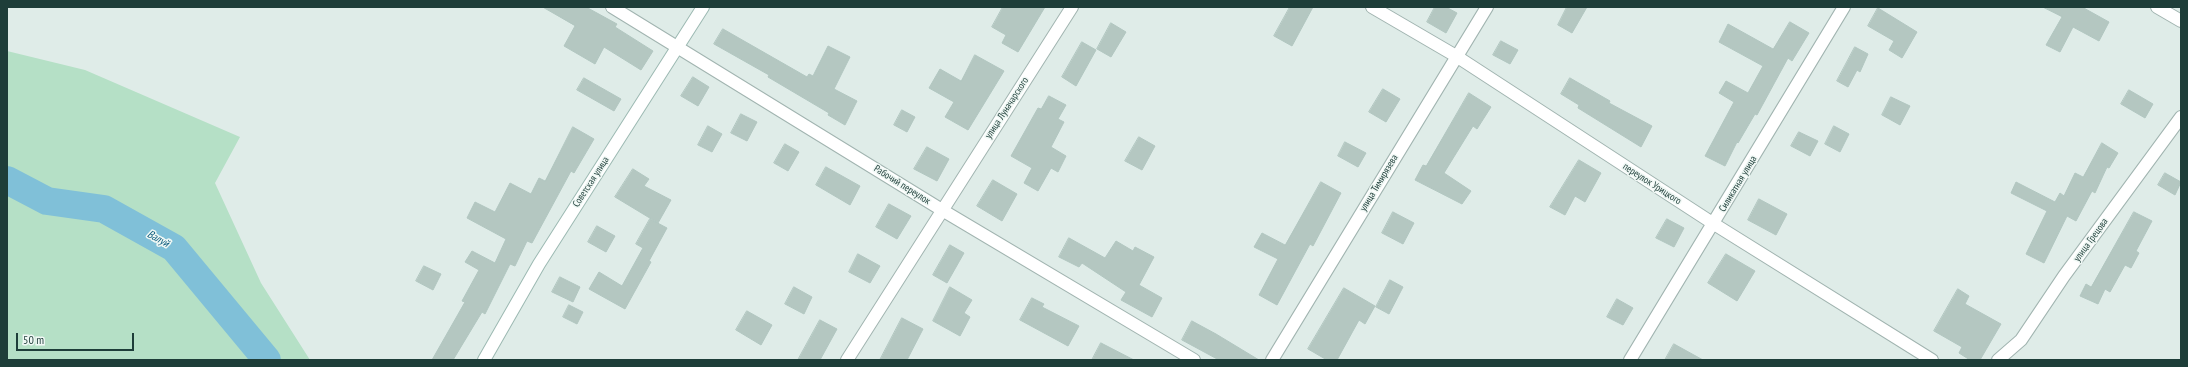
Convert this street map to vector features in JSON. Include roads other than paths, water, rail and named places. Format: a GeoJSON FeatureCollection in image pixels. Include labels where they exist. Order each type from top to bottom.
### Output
{"type":"FeatureCollection","features":[{"type":"Feature","properties":{"kind":"street","name":"Рабочий переулок"},"geometry":{"type":"LineString","coordinates":[[612,7],[942,210],[1194,360]]}},
{"type":"Feature","properties":{"kind":"street","name":"Советская улица"},"geometry":{"type":"LineString","coordinates":[[484,360],[539,264],[703,7]]}},
{"type":"Feature","properties":{"kind":"street","name":"улица Луначарского"},"geometry":{"type":"LineString","coordinates":[[848,360],[1072,7]]}},
{"type":"Feature","properties":{"kind":"street","name":"переулок Урицкого"},"geometry":{"type":"LineString","coordinates":[[1372,7],[1456,56],[1714,224],[1932,360]]}},
{"type":"Feature","properties":{"kind":"street","name":"улица Тимирязева"},"geometry":{"type":"LineString","coordinates":[[1272,360],[1487,7]]}},
{"type":"Feature","properties":{"kind":"street","name":"Силикатная улица"},"geometry":{"type":"LineString","coordinates":[[1630,360],[1714,224],[1844,7]]}},
{"type":"Feature","properties":{"kind":"street"},"geometry":{"type":"LineString","coordinates":[[2157,7],[2181,21]]}},
{"type":"Feature","properties":{"kind":"street","name":"улица Грецова"},"geometry":{"type":"LineString","coordinates":[[1998,360],[2021,340],[2064,276],[2181,117]]}},
{"type":"Feature","properties":{"kind":"waterway","name":"Валуй"},"geometry":{"type":"LineString","coordinates":[[7,180],[47,201],[104,209],[174,248],[267,360]]}}]}
